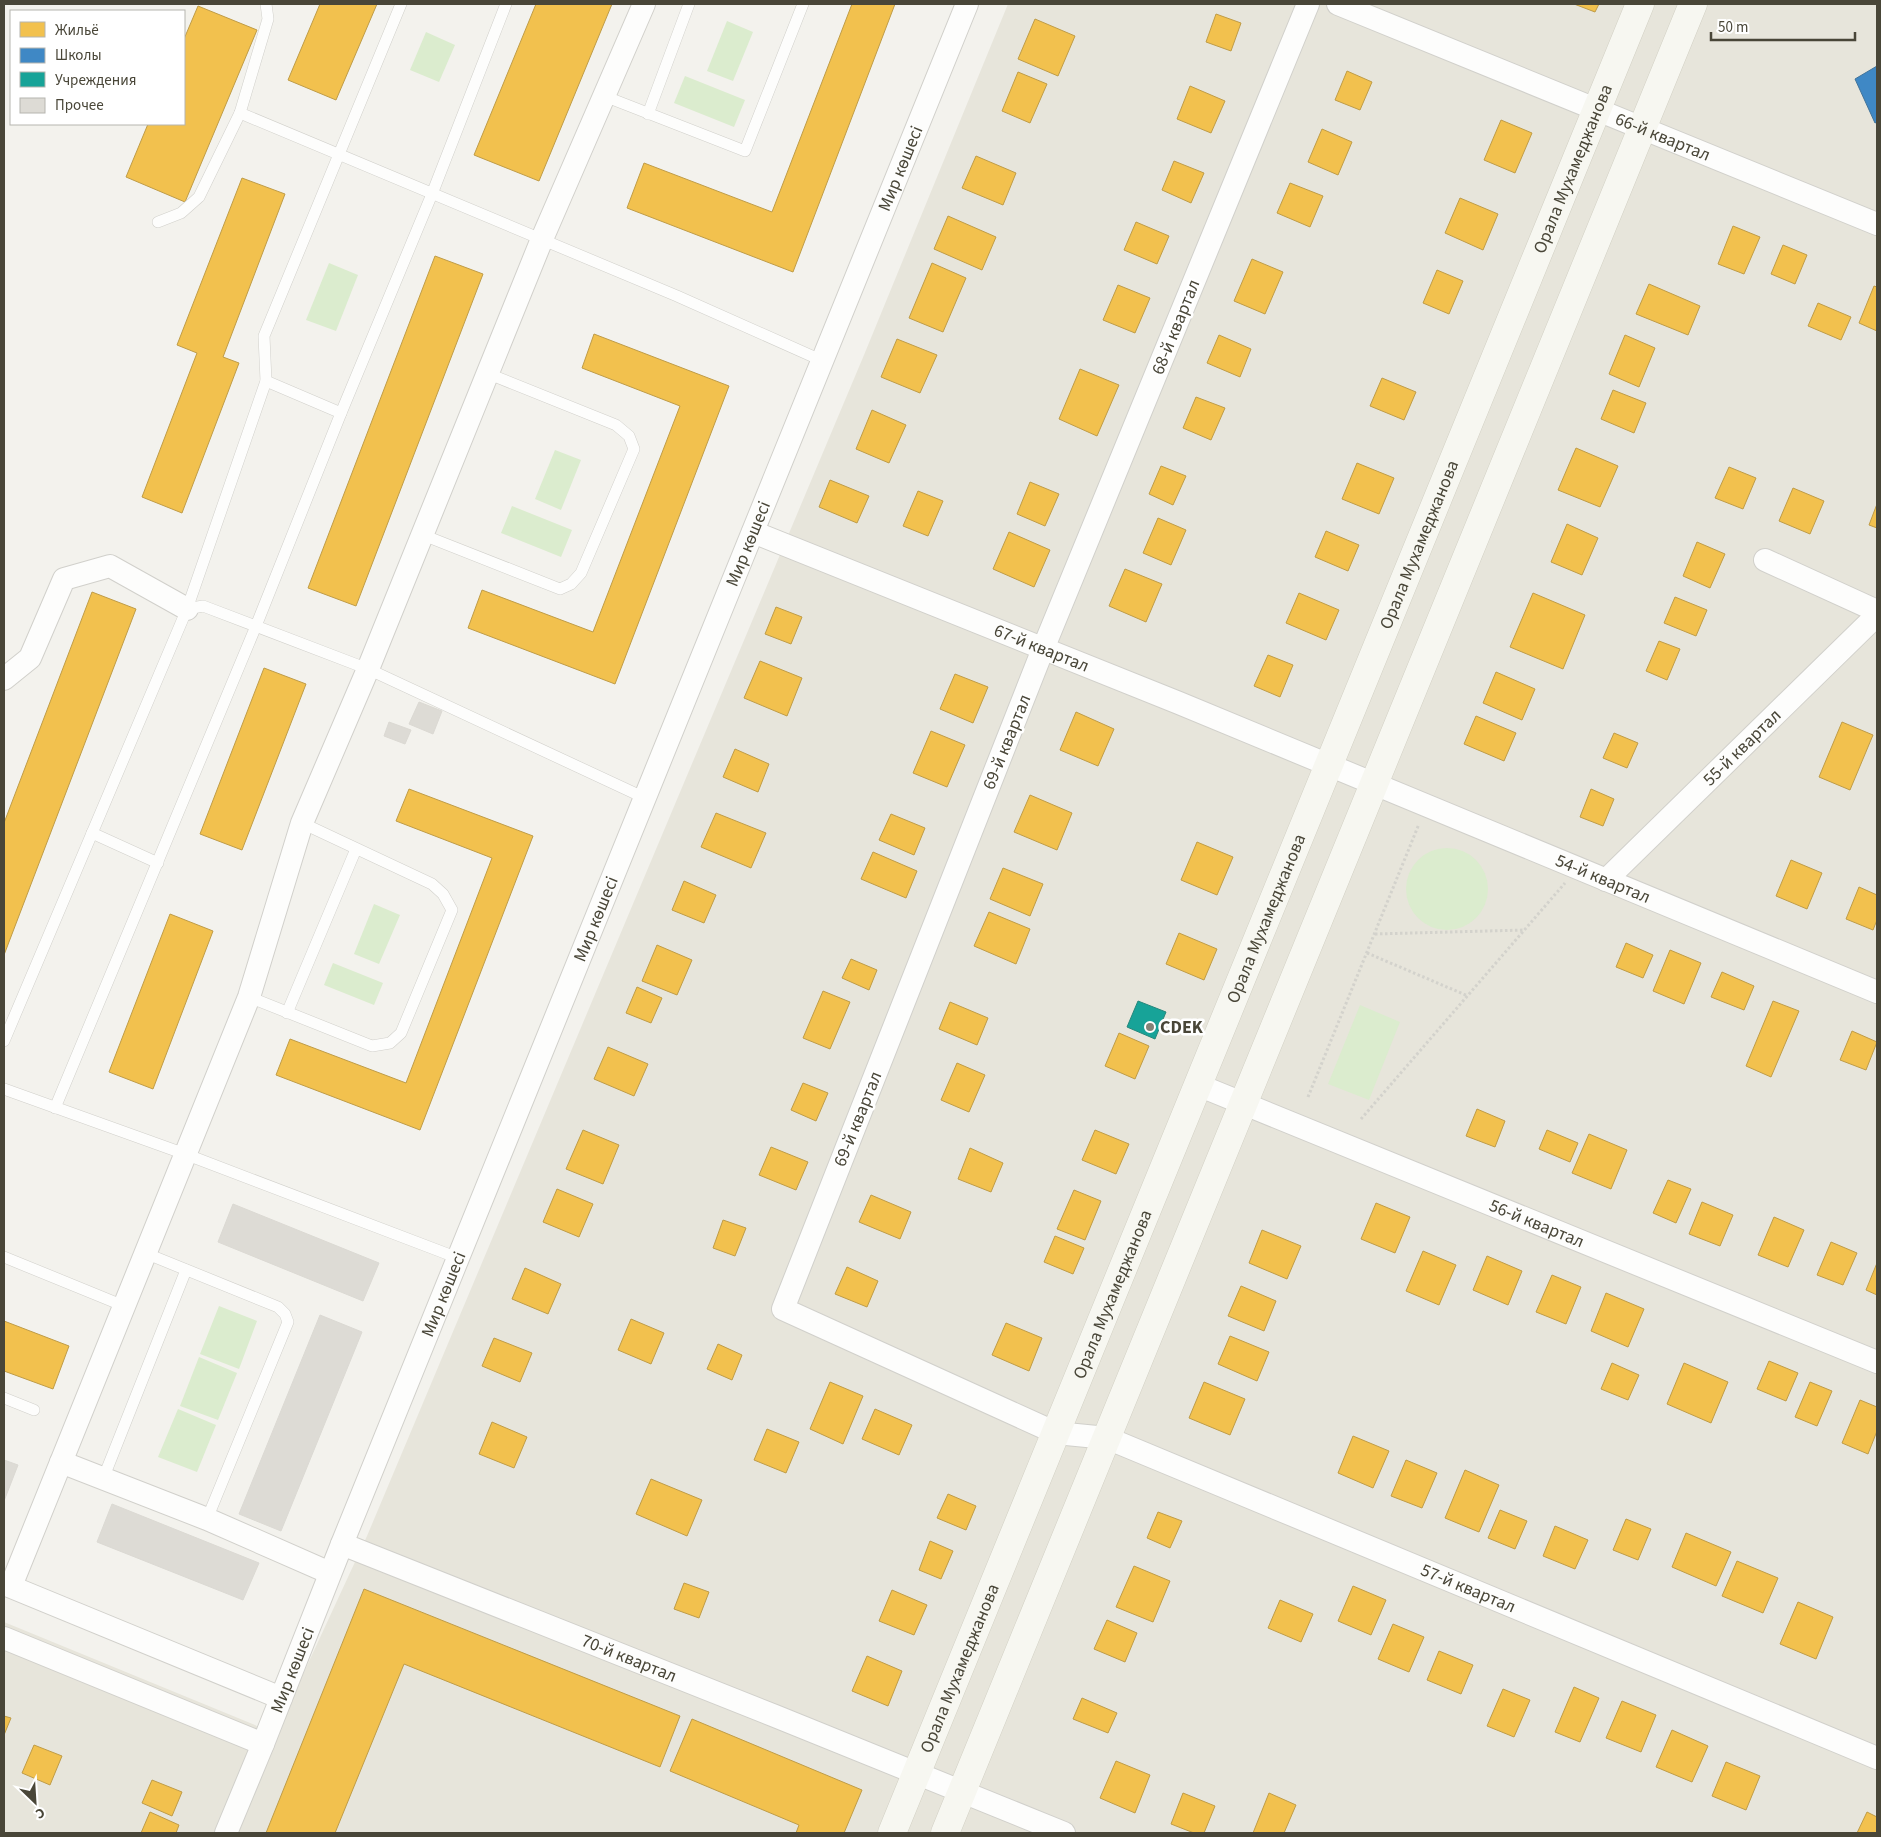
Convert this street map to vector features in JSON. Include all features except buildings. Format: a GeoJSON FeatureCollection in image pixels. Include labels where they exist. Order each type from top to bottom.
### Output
{"type":"FeatureCollection","features":[{"type":"Feature","properties":{"kind":"street"},"geometry":{"type":"LineString","coordinates":[[281,1698],[7,1585],[61,1462],[249,997],[302,823],[368,669],[489,374],[542,239],[644,4]]}},
{"type":"Feature","properties":{"kind":"street","name":"Мир көшесі"},"geometry":{"type":"LineString","coordinates":[[226,1833],[330,1572],[967,4]]}},
{"type":"Feature","properties":{"kind":"street","name":"68-й квартал"},"geometry":{"type":"LineString","coordinates":[[1044,650],[1308,4]]}},
{"type":"Feature","properties":{"kind":"street","name":"66-й квартал"},"geometry":{"type":"LineString","coordinates":[[1338,4],[1877,224]]}},
{"type":"Feature","properties":{"kind":"street","name":"Орала Мухамеджанова"},"geometry":{"type":"LineString","coordinates":[[892,1833],[1640,4]]}},
{"type":"Feature","properties":{"kind":"street"},"geometry":{"type":"LineString","coordinates":[[945,1833],[1693,4]]}},
{"type":"Feature","properties":{"kind":"street","name":"67-й квартал"},"geometry":{"type":"LineString","coordinates":[[753,532],[1329,765]]}},
{"type":"Feature","properties":{"kind":"street"},"geometry":{"type":"LineString","coordinates":[[1765,560],[1877,611]]}},
{"type":"Feature","properties":{"kind":"street"},"geometry":{"type":"LineString","coordinates":[[4,679],[30,658],[64,579],[110,566],[187,608]]}},
{"type":"Feature","properties":{"kind":"street","name":"55-й квартал"},"geometry":{"type":"LineString","coordinates":[[1606,880],[1877,616]]}},
{"type":"Feature","properties":{"kind":"street","name":"69-й квартал"},"geometry":{"type":"LineString","coordinates":[[1044,650],[783,1308],[1056,1433]]}},
{"type":"Feature","properties":{"kind":"street","name":"54-й квартал"},"geometry":{"type":"LineString","coordinates":[[1329,765],[1877,992]]}},
{"type":"Feature","properties":{"kind":"street","name":"56-й квартал"},"geometry":{"type":"LineString","coordinates":[[1198,1085],[1877,1362]]}},
{"type":"Feature","properties":{"kind":"street","name":"57-й квартал"},"geometry":{"type":"LineString","coordinates":[[1056,1433],[1107,1438],[1877,1758]]}},
{"type":"Feature","properties":{"kind":"street"},"geometry":{"type":"LineString","coordinates":[[61,1462],[207,1519],[330,1572]]}},
{"type":"Feature","properties":{"kind":"street","name":"70-й квартал"},"geometry":{"type":"LineString","coordinates":[[342,1544],[1064,1833]]}},
{"type":"Feature","properties":{"kind":"street"},"geometry":{"type":"LineString","coordinates":[[4,1638],[263,1744]]}},
{"type":"Feature","properties":{"kind":"lane"},"geometry":{"type":"LineString","coordinates":[[158,222],[181,213],[199,197],[240,113],[268,18],[266,4]]}},
{"type":"Feature","properties":{"kind":"lane"},"geometry":{"type":"LineString","coordinates":[[4,1041],[187,608],[266,381],[264,336],[401,4]]}},
{"type":"Feature","properties":{"kind":"lane"},"geometry":{"type":"LineString","coordinates":[[55,1108],[256,626],[341,413],[432,194],[506,4]]}},
{"type":"Feature","properties":{"kind":"lane"},"geometry":{"type":"LineString","coordinates":[[648,114],[689,4]]}},
{"type":"Feature","properties":{"kind":"lane"},"geometry":{"type":"LineString","coordinates":[[604,96],[745,151],[803,4]]}},
{"type":"Feature","properties":{"kind":"lane"},"geometry":{"type":"LineString","coordinates":[[240,113],[542,239],[823,360]]}},
{"type":"Feature","properties":{"kind":"lane"},"geometry":{"type":"LineString","coordinates":[[423,535],[560,589],[570,584],[581,573],[634,449],[629,436],[616,425],[489,374]]}},
{"type":"Feature","properties":{"kind":"lane"},"geometry":{"type":"LineString","coordinates":[[266,381],[341,413]]}},
{"type":"Feature","properties":{"kind":"lane"},"geometry":{"type":"LineString","coordinates":[[187,608],[203,606],[368,669],[645,798]]}},
{"type":"Feature","properties":{"kind":"lane"},"geometry":{"type":"LineString","coordinates":[[249,997],[372,1046],[390,1043],[401,1033],[452,910],[443,894],[432,884],[302,823]]}},
{"type":"Feature","properties":{"kind":"lane"},"geometry":{"type":"LineString","coordinates":[[92,833],[158,863]]}},
{"type":"Feature","properties":{"kind":"lane"},"geometry":{"type":"LineString","coordinates":[[287,1013],[356,849]]}},
{"type":"Feature","properties":{"kind":"lane"},"geometry":{"type":"LineString","coordinates":[[4,1090],[185,1154],[458,1258]]}},
{"type":"Feature","properties":{"kind":"lane"},"geometry":{"type":"LineString","coordinates":[[146,1253],[278,1307],[285,1314],[288,1322],[207,1519]]}},
{"type":"Feature","properties":{"kind":"lane"},"geometry":{"type":"LineString","coordinates":[[4,1257],[124,1306]]}},
{"type":"Feature","properties":{"kind":"lane"},"geometry":{"type":"LineString","coordinates":[[103,1479],[186,1270]]}},
{"type":"Feature","properties":{"kind":"lane"},"geometry":{"type":"LineString","coordinates":[[4,1398],[34,1410]]}},
{"type":"Feature","properties":{"kind":"path"},"geometry":{"type":"LineString","coordinates":[[1308,1098],[1419,823]]}},
{"type":"Feature","properties":{"kind":"path"},"geometry":{"type":"LineString","coordinates":[[1361,1119],[1565,883]]}},
{"type":"Feature","properties":{"kind":"path"},"geometry":{"type":"LineString","coordinates":[[1375,934],[1525,930]]}},
{"type":"Feature","properties":{"kind":"path"},"geometry":{"type":"LineString","coordinates":[[1367,953],[1468,996]]}},
{"type":"Feature","properties":{"kind":"shaded area"},"geometry":{"type":"Polygon","coordinates":[[[1008,4],[1877,4],[1877,1833],[4,1833],[4,1622],[255,1725],[274,1737],[367,1536],[864,355],[1008,4]]]}},
{"type":"Feature","properties":{"kind":"green space"},"geometry":{"type":"Polygon","coordinates":[[[727,21],[753,32],[733,81],[707,71],[727,21]]]}},
{"type":"Feature","properties":{"kind":"green space"},"geometry":{"type":"Polygon","coordinates":[[[426,32],[455,45],[439,82],[410,70],[426,32]]]}},
{"type":"Feature","properties":{"kind":"green space"},"geometry":{"type":"Polygon","coordinates":[[[685,76],[745,100],[734,127],[674,103],[685,76]]]}},
{"type":"Feature","properties":{"kind":"green space"},"geometry":{"type":"Polygon","coordinates":[[[329,263],[358,275],[336,331],[306,320],[329,263]]]}},
{"type":"Feature","properties":{"kind":"green space"},"geometry":{"type":"Polygon","coordinates":[[[555,450],[581,460],[561,510],[535,499],[555,450]]]}},
{"type":"Feature","properties":{"kind":"green space"},"geometry":{"type":"Polygon","coordinates":[[[512,506],[572,530],[561,557],[501,533],[512,506]]]}},
{"type":"Feature","properties":{"kind":"green space"},"geometry":{"type":"Polygon","coordinates":[[[1447,848],[1463,851],[1476,860],[1485,873],[1488,889],[1485,905],[1476,918],[1463,927],[1447,930],[1431,927],[1418,918],[1409,905],[1406,889],[1409,873],[1418,860],[1431,851],[1447,848]]]}},
{"type":"Feature","properties":{"kind":"green space"},"geometry":{"type":"Polygon","coordinates":[[[374,904],[400,915],[379,964],[354,954],[374,904]]]}},
{"type":"Feature","properties":{"kind":"green space"},"geometry":{"type":"Polygon","coordinates":[[[333,963],[383,983],[374,1005],[324,985],[333,963]]]}},
{"type":"Feature","properties":{"kind":"green space"},"geometry":{"type":"Polygon","coordinates":[[[1360,1005],[1400,1022],[1369,1100],[1328,1084],[1360,1005]]]}},
{"type":"Feature","properties":{"kind":"green space"},"geometry":{"type":"Polygon","coordinates":[[[219,1306],[257,1321],[239,1369],[200,1354],[219,1306]]]}},
{"type":"Feature","properties":{"kind":"green space"},"geometry":{"type":"Polygon","coordinates":[[[199,1357],[237,1373],[218,1420],[180,1406],[199,1357]]]}},
{"type":"Feature","properties":{"kind":"green space"},"geometry":{"type":"Polygon","coordinates":[[[178,1409],[216,1425],[197,1472],[158,1457],[178,1409]]]}},
{"type":"Feature","properties":{"kind":"place","name":"CDEK"},"geometry":{"type":"Point","coordinates":[1150,1027]}}]}
